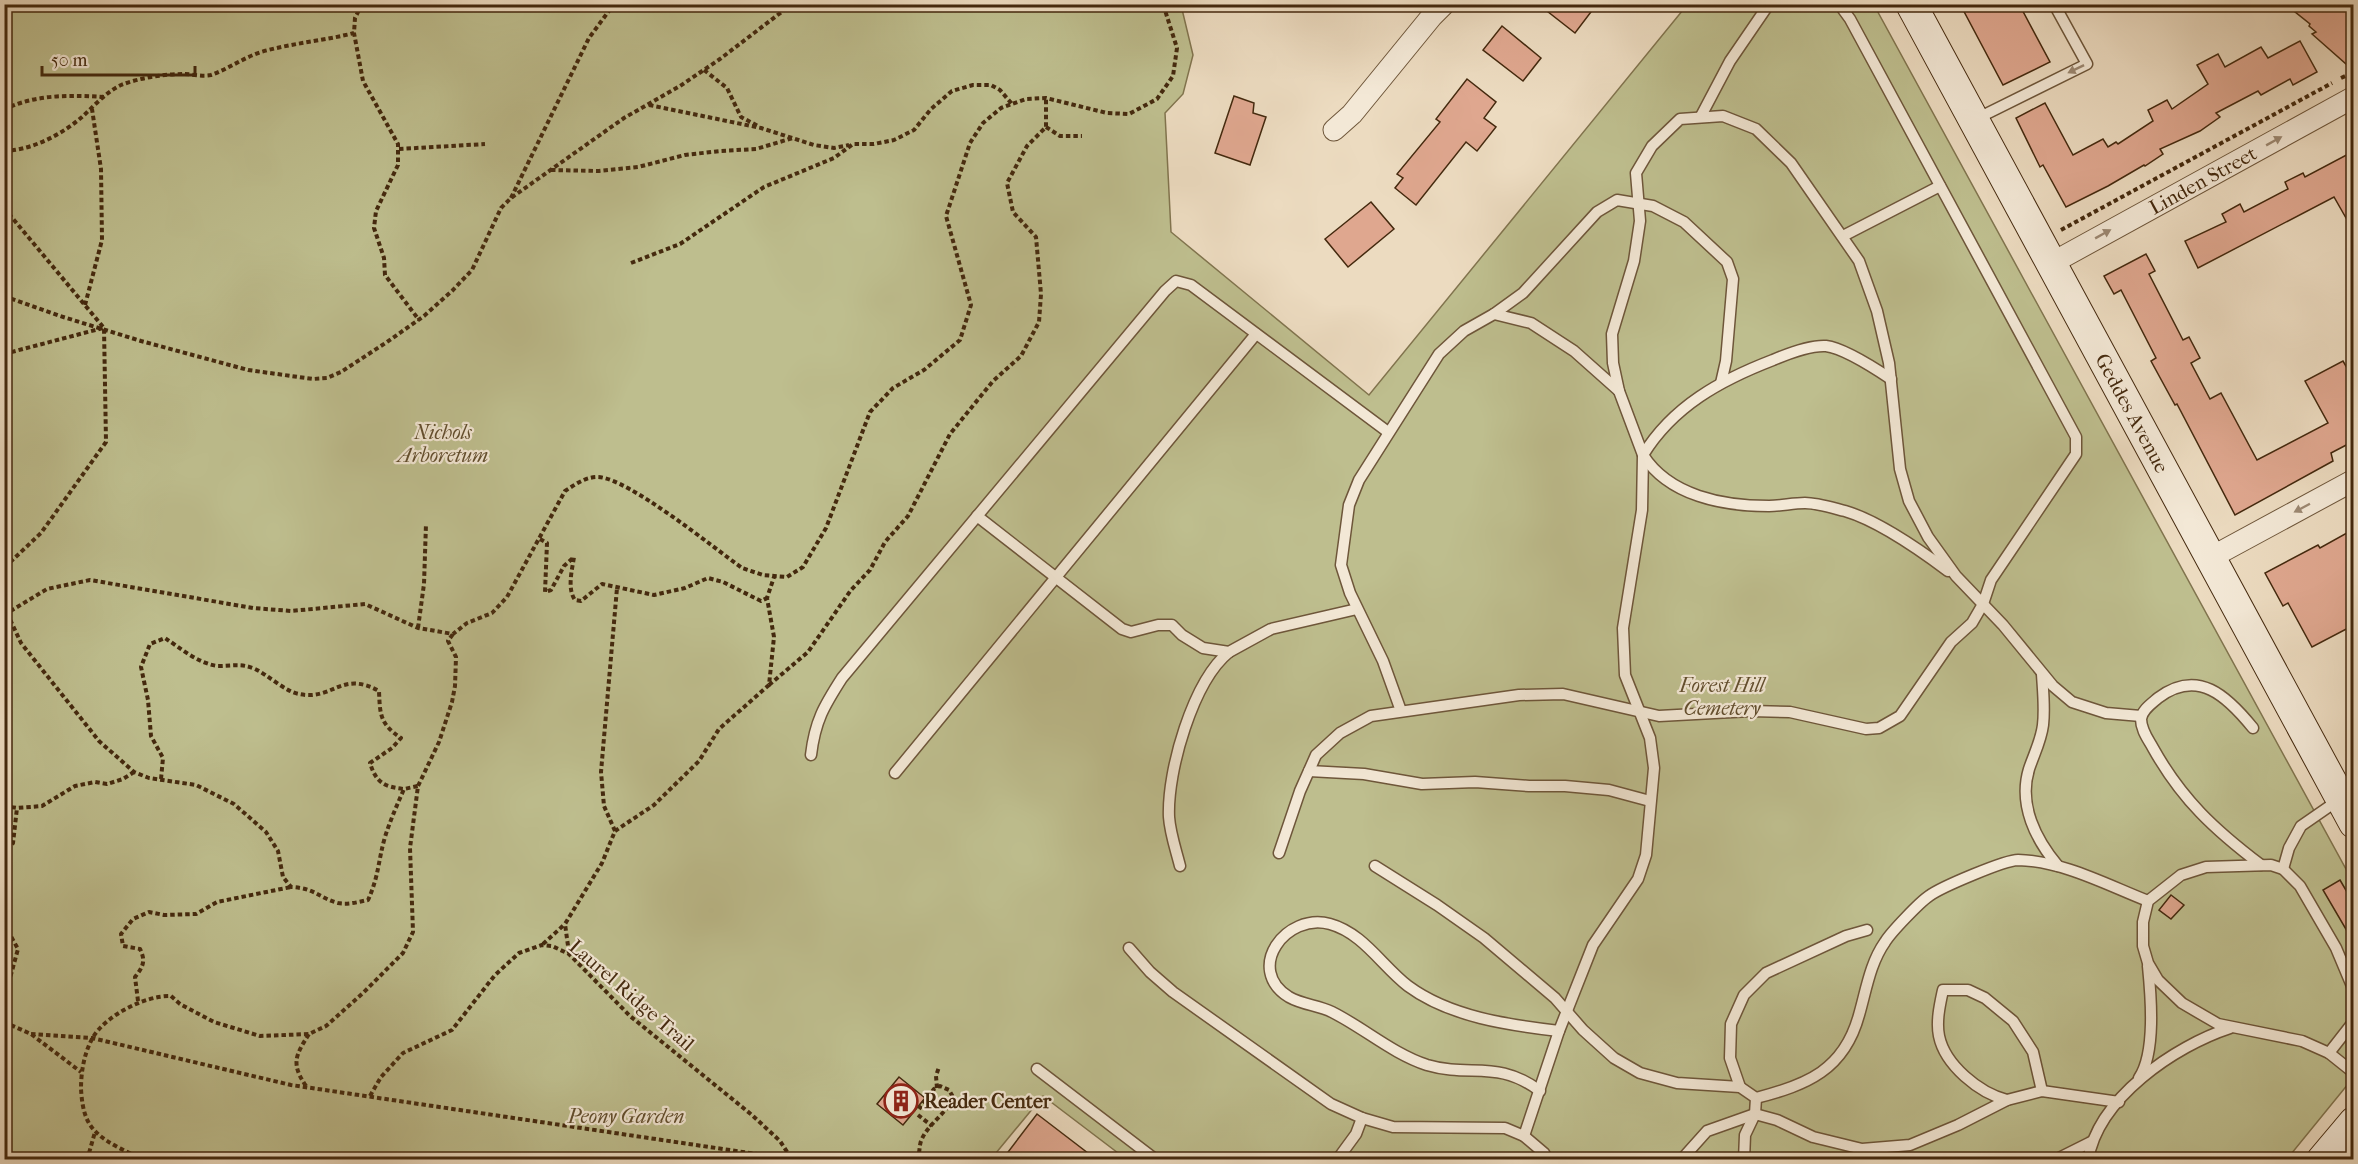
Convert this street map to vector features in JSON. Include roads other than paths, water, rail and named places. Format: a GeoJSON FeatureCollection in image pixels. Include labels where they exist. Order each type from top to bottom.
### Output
{"type":"FeatureCollection","features":[{"type":"Feature","properties":{"kind":"main road","name":"Geddes Avenue"},"geometry":{"type":"LineString","coordinates":[[1911,4],[2210,558],[2349,804]]}},
{"type":"Feature","properties":{"kind":"main road"},"geometry":{"type":"LineString","coordinates":[[2322,1160],[2354,1122]]}},
{"type":"Feature","properties":{"kind":"street"},"geometry":{"type":"LineString","coordinates":[[1334,130],[1352,114],[1444,4]]}},
{"type":"Feature","properties":{"kind":"street","name":"Linden Street"},"geometry":{"type":"LineString","coordinates":[[2052,263],[2354,98]]}},
{"type":"Feature","properties":{"kind":"street"},"geometry":{"type":"LineString","coordinates":[[2210,558],[2354,480]]}},
{"type":"Feature","properties":{"kind":"lane"},"geometry":{"type":"LineString","coordinates":[[1701,116],[1730,61],[1769,4]]}},
{"type":"Feature","properties":{"kind":"lane"},"geometry":{"type":"LineString","coordinates":[[1279,853],[1300,791],[1316,755],[1340,733],[1371,716],[1519,695],[1563,694],[1659,716],[1752,711],[1790,712],[1866,729],[1879,728],[1900,716],[1951,642],[1972,623],[1983,604],[1991,580],[2076,454],[2076,437],[1850,19],[1839,4]]}},
{"type":"Feature","properties":{"kind":"lane"},"geometry":{"type":"LineString","coordinates":[[1974,120],[2087,64],[2054,4]]}},
{"type":"Feature","properties":{"kind":"lane"},"geometry":{"type":"LineString","coordinates":[[1956,576],[1920,550],[1847,512],[1807,503],[1770,506],[1726,504],[1693,494],[1662,478],[1652,469],[1643,455],[1618,391],[1613,363],[1612,334],[1634,261],[1640,221],[1636,173],[1652,146],[1680,119],[1723,116],[1756,129],[1791,163],[1859,261],[1877,311],[1889,363],[1900,469],[1908,501],[1928,537],[1956,576],[2062,694],[2080,706],[2106,713],[2141,716]]}},
{"type":"Feature","properties":{"kind":"lane"},"geometry":{"type":"LineString","coordinates":[[1843,236],[1940,186]]}},
{"type":"Feature","properties":{"kind":"lane"},"geometry":{"type":"LineString","coordinates":[[1401,711],[1383,661],[1356,609],[1341,565],[1349,505],[1359,480],[1439,354],[1464,331],[1494,314],[1523,292],[1598,212],[1617,200],[1653,206],[1684,222],[1727,262],[1733,279],[1726,361],[1721,383]]}},
{"type":"Feature","properties":{"kind":"lane"},"geometry":{"type":"LineString","coordinates":[[811,755],[814,730],[824,706],[843,678],[1165,291],[1176,281],[1191,285],[1388,432]]}},
{"type":"Feature","properties":{"kind":"lane"},"geometry":{"type":"LineString","coordinates":[[1494,314],[1531,323],[1574,351],[1618,391]]}},
{"type":"Feature","properties":{"kind":"lane"},"geometry":{"type":"LineString","coordinates":[[896,773],[1256,334]]}},
{"type":"Feature","properties":{"kind":"lane"},"geometry":{"type":"LineString","coordinates":[[1524,1136],[1559,1031],[1593,945],[1638,879],[1646,855],[1654,768],[1650,738],[1625,675],[1623,628],[1642,510],[1643,455],[1653,439],[1694,400],[1734,375],[1792,352],[1826,346],[1849,354],[1891,379]]}},
{"type":"Feature","properties":{"kind":"lane"},"geometry":{"type":"LineString","coordinates":[[977,516],[1126,631],[1131,632],[1165,624],[1172,626],[1203,648],[1229,652]]}},
{"type":"Feature","properties":{"kind":"lane"},"geometry":{"type":"LineString","coordinates":[[1180,866],[1169,818],[1176,757],[1187,723],[1215,665],[1229,652],[1271,629],[1356,609]]}},
{"type":"Feature","properties":{"kind":"lane"},"geometry":{"type":"LineString","coordinates":[[2043,674],[2043,726],[2029,771],[2026,795],[2030,817],[2042,846],[2058,866]]}},
{"type":"Feature","properties":{"kind":"lane"},"geometry":{"type":"LineString","coordinates":[[2253,728],[2224,697],[2204,687],[2192,685],[2173,689],[2161,696],[2151,703],[2141,716],[2144,732],[2184,797],[2223,836],[2261,865]]}},
{"type":"Feature","properties":{"kind":"lane"},"geometry":{"type":"LineString","coordinates":[[1309,771],[1364,774],[1422,784],[1475,782],[1565,786],[1609,790],[1650,801]]}},
{"type":"Feature","properties":{"kind":"lane"},"geometry":{"type":"LineString","coordinates":[[2283,869],[2289,848],[2301,826],[2349,804]]}},
{"type":"Feature","properties":{"kind":"lane"},"geometry":{"type":"LineString","coordinates":[[1375,866],[1484,938],[1555,998],[1583,1030],[1614,1058],[1640,1073],[1677,1083],[1740,1087],[1756,1098],[1788,1090],[1826,1070],[1849,1043],[1859,1016],[1865,989],[1884,942],[1929,896],[2015,860],[2058,866],[2148,901]]}},
{"type":"Feature","properties":{"kind":"lane"},"geometry":{"type":"LineString","coordinates":[[2354,997],[2345,968],[2331,938],[2300,886],[2283,869],[2271,865],[2206,867],[2181,875],[2148,901],[2143,922],[2143,946],[2148,963],[2157,980],[2182,1003],[2206,1019],[2231,1028],[2302,1041],[2329,1053],[2354,1073]]}},
{"type":"Feature","properties":{"kind":"lane"},"geometry":{"type":"LineString","coordinates":[[1540,1091],[1528,1082],[1503,1072],[1444,1069],[1416,1061],[1328,1010],[1298,1002],[1282,992],[1274,983],[1270,960],[1282,936],[1290,931],[1316,922],[1331,924],[1353,934],[1407,985],[1437,1003],[1493,1020],[1524,1027],[1559,1031]]}},
{"type":"Feature","properties":{"kind":"lane"},"geometry":{"type":"LineString","coordinates":[[1740,1087],[1731,1058],[1731,1024],[1744,996],[1766,973],[1846,936],[1867,930]]}},
{"type":"Feature","properties":{"kind":"lane"},"geometry":{"type":"LineString","coordinates":[[1129,948],[1150,972],[1183,999],[1331,1104],[1362,1118],[1393,1127],[1505,1128],[1524,1136],[1544,1153],[1548,1160]]}},
{"type":"Feature","properties":{"kind":"lane"},"geometry":{"type":"LineString","coordinates":[[2088,1160],[2091,1142],[2142,1073],[2146,1060],[2151,1021],[2148,963]]}},
{"type":"Feature","properties":{"kind":"lane"},"geometry":{"type":"LineString","coordinates":[[2007,1100],[1991,1096],[1976,1087],[1950,1059],[1939,1037],[1938,1021],[1943,990],[1968,990],[1985,998],[2013,1021],[2033,1052],[2042,1091]]}},
{"type":"Feature","properties":{"kind":"lane"},"geometry":{"type":"LineString","coordinates":[[2329,1053],[2354,1022]]}},
{"type":"Feature","properties":{"kind":"lane"},"geometry":{"type":"LineString","coordinates":[[2134,1084],[2174,1054],[2199,1040],[2231,1028]]}},
{"type":"Feature","properties":{"kind":"lane"},"geometry":{"type":"LineString","coordinates":[[1037,1069],[1156,1160]]}},
{"type":"Feature","properties":{"kind":"lane"},"geometry":{"type":"LineString","coordinates":[[1686,1157],[1707,1131],[1755,1114],[1777,1120],[1813,1137],[1862,1149],[1910,1145],[1958,1125],[2007,1100],[2042,1091],[2119,1102]]}},
{"type":"Feature","properties":{"kind":"lane"},"geometry":{"type":"LineString","coordinates":[[1743,1160],[1745,1135],[1755,1114],[1756,1098]]}},
{"type":"Feature","properties":{"kind":"lane"},"geometry":{"type":"LineString","coordinates":[[1337,1160],[1356,1134],[1362,1118]]}},
{"type":"Feature","properties":{"kind":"lane"},"geometry":{"type":"LineString","coordinates":[[2055,1160],[2091,1142]]}},
{"type":"Feature","properties":{"kind":"place","name":"Reader Center"},"geometry":{"type":"Point","coordinates":[901,1101]}},
{"type":"Feature","properties":{"kind":"park label","name":"Nichols Arboretum"},"geometry":{"type":"Point","coordinates":[443,444]}},
{"type":"Feature","properties":{"kind":"park label","name":"Forest Hill Cemetery"},"geometry":{"type":"Point","coordinates":[1722,696]}},
{"type":"Feature","properties":{"kind":"park label","name":"Peony Garden"},"geometry":{"type":"Point","coordinates":[626,1116]}}]}
